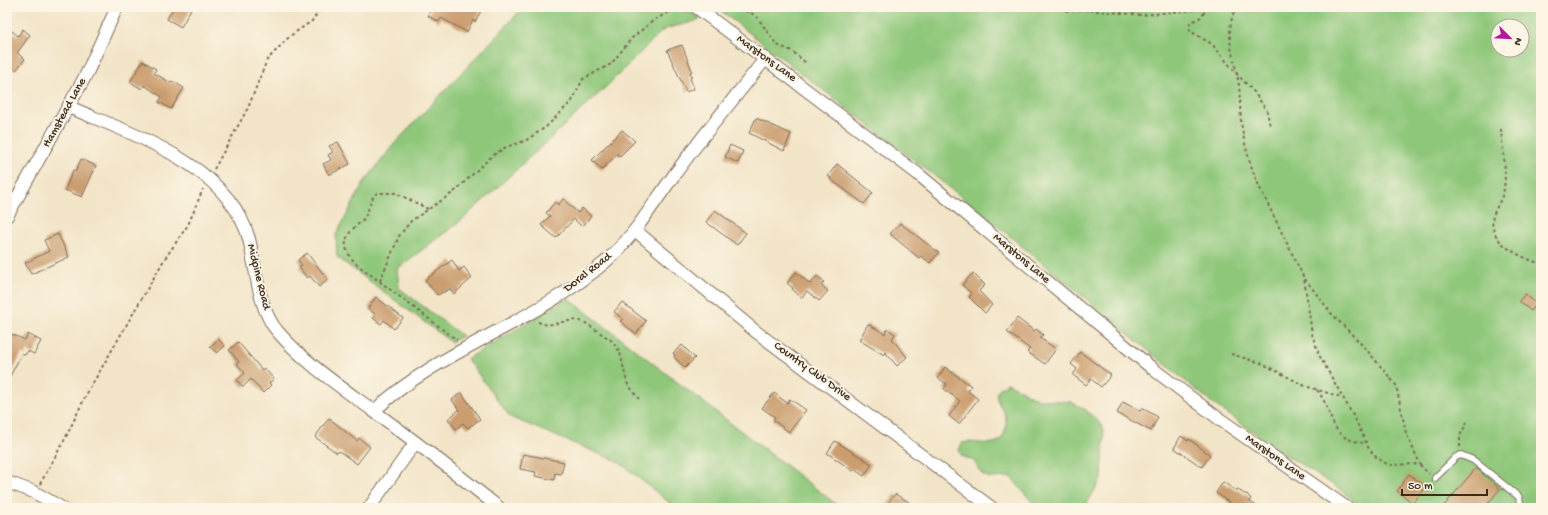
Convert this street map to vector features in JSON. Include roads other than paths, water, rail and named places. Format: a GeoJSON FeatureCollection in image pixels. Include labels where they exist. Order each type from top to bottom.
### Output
{"type":"FeatureCollection","features":[{"type":"Feature","properties":{"kind":"street","name":"Hamstead Lane"},"geometry":{"type":"LineString","coordinates":[[7,216],[69,107],[102,42],[117,7]]}},
{"type":"Feature","properties":{"kind":"street","name":"Marstons Lane"},"geometry":{"type":"LineString","coordinates":[[696,7],[918,174],[1152,369],[1218,418],[1347,508]]}},
{"type":"Feature","properties":{"kind":"street","name":"Doral Road"},"geometry":{"type":"LineString","coordinates":[[374,411],[407,383],[569,289],[605,262],[636,231],[672,177],[765,58]]}},
{"type":"Feature","properties":{"kind":"street","name":"Midpine Road"},"geometry":{"type":"LineString","coordinates":[[69,107],[167,151],[187,163],[208,179],[232,205],[248,237],[267,313],[277,331],[313,367],[374,411],[499,508]]}},
{"type":"Feature","properties":{"kind":"street","name":"Country Club Drive"},"geometry":{"type":"LineString","coordinates":[[636,231],[755,331],[992,508]]}},
{"type":"Feature","properties":{"kind":"street"},"geometry":{"type":"LineString","coordinates":[[369,508],[415,443]]}},
{"type":"Feature","properties":{"kind":"street"},"geometry":{"type":"LineString","coordinates":[[7,482],[34,492],[62,508]]}},
{"type":"Feature","properties":{"kind":"lane"},"geometry":{"type":"LineString","coordinates":[[1435,478],[1456,457],[1461,455],[1473,460],[1519,497],[1521,508]]}}]}
